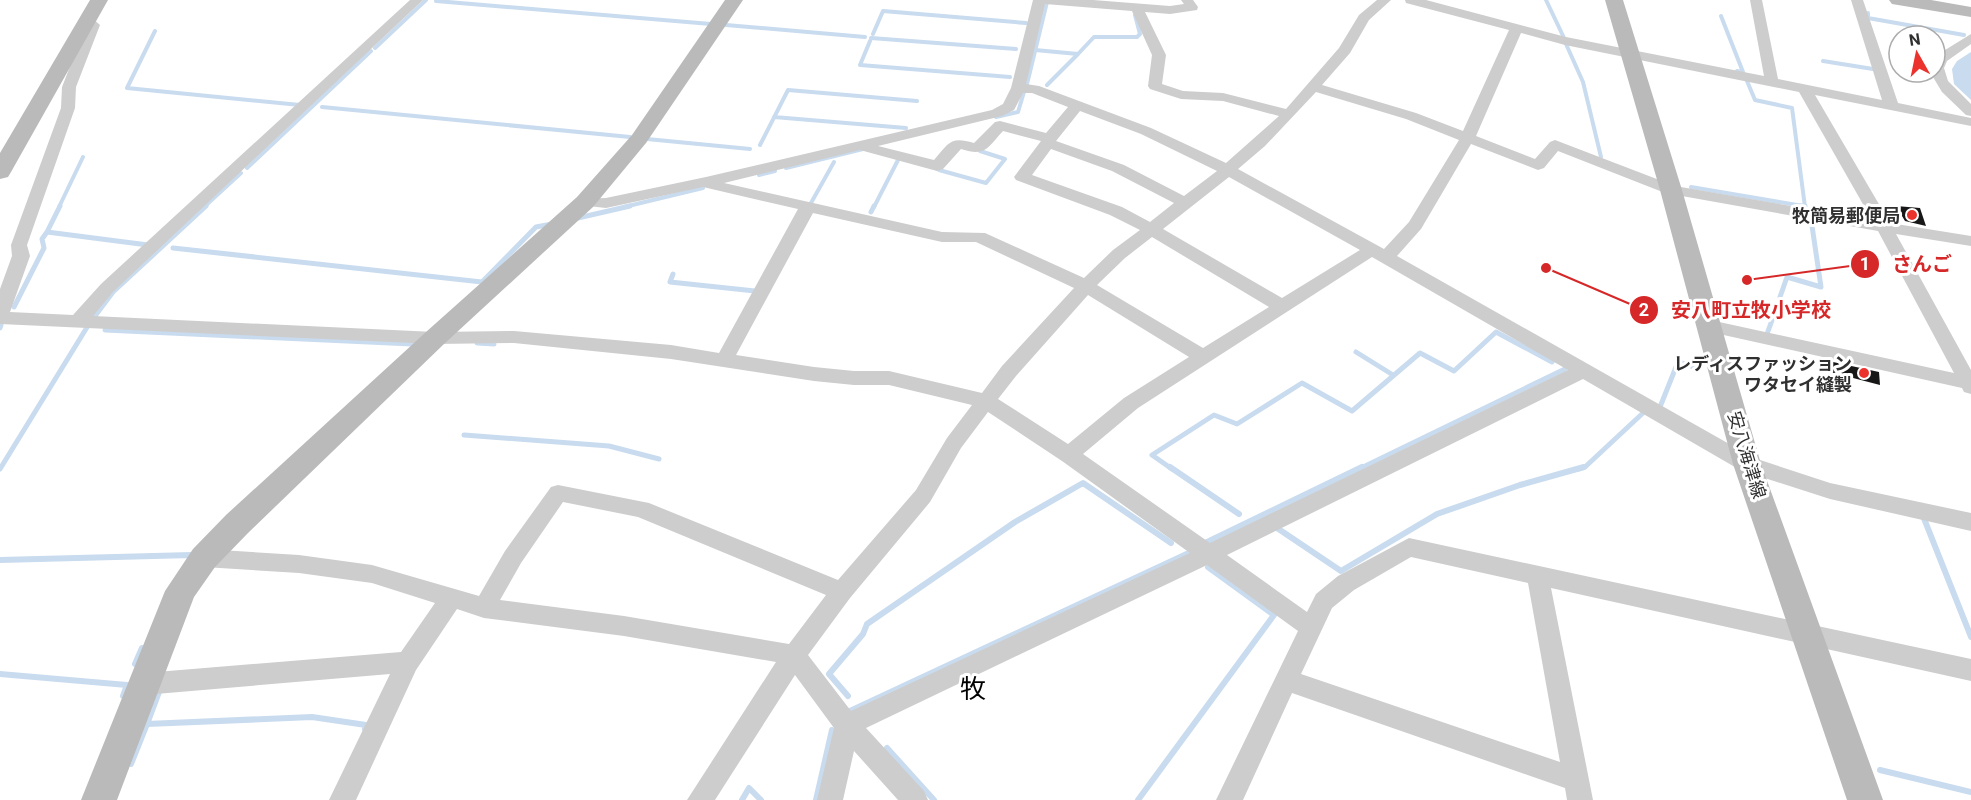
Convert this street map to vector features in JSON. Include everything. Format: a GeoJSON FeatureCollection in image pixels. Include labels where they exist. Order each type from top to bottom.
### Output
{"type":"FeatureCollection","features":[{"type":"Feature","properties":{"kind":"street"},"geometry":{"type":"LineString","coordinates":[[0,172],[99,0]]}},
{"type":"Feature","properties":{"kind":"street"},"geometry":{"type":"LineString","coordinates":[[78,321],[106,288],[417,0]]}},
{"type":"Feature","properties":{"kind":"street"},"geometry":{"type":"LineString","coordinates":[[99,800],[181,591],[204,558],[237,524],[435,338],[585,202],[639,139],[734,0]]}},
{"type":"Feature","properties":{"kind":"street"},"geometry":{"type":"LineString","coordinates":[[585,202],[606,203],[706,182],[997,113],[1009,107],[1017,88],[1039,0]]}},
{"type":"Feature","properties":{"kind":"street"},"geometry":{"type":"LineString","coordinates":[[1044,0],[1170,10],[1192,7],[1187,0]]}},
{"type":"Feature","properties":{"kind":"street"},"geometry":{"type":"LineString","coordinates":[[700,800],[794,655],[842,591],[923,496],[954,443],[1009,371],[1086,286],[1151,229],[1228,170],[1289,114],[1344,50],[1364,18],[1385,0]]}},
{"type":"Feature","properties":{"kind":"street"},"geometry":{"type":"LineString","coordinates":[[1410,0],[1516,29],[1632,55],[1971,122]]}},
{"type":"Feature","properties":{"kind":"street","name":"安八海津線"},"geometry":{"type":"LineString","coordinates":[[1614,0],[1671,190],[1748,464],[1865,800]]}},
{"type":"Feature","properties":{"kind":"street"},"geometry":{"type":"LineString","coordinates":[[1756,0],[1772,83]]}},
{"type":"Feature","properties":{"kind":"street"},"geometry":{"type":"LineString","coordinates":[[1857,0],[1892,107]]}},
{"type":"Feature","properties":{"kind":"street"},"geometry":{"type":"LineString","coordinates":[[1898,0],[1971,12]]}},
{"type":"Feature","properties":{"kind":"street"},"geometry":{"type":"LineString","coordinates":[[1137,8],[1159,55],[1155,86],[1181,95],[1223,97],[1289,114]]}},
{"type":"Feature","properties":{"kind":"street"},"geometry":{"type":"LineString","coordinates":[[87,21],[93,25],[69,87],[68,108],[19,245],[21,256],[1,310],[1,318],[435,338],[514,337],[670,352],[814,374],[854,378],[889,378],[986,401],[1069,455],[1311,627]]}},
{"type":"Feature","properties":{"kind":"street"},"geometry":{"type":"LineString","coordinates":[[1069,455],[1131,403],[1283,307],[1379,253],[1415,225],[1468,137],[1516,29]]}},
{"type":"Feature","properties":{"kind":"street"},"geometry":{"type":"LineString","coordinates":[[1971,38],[1940,61],[1937,67],[1942,83],[1951,95],[1971,112]]}},
{"type":"Feature","properties":{"kind":"street"},"geometry":{"type":"LineString","coordinates":[[1312,86],[1411,116],[1538,165],[1555,145],[1671,190],[1971,241]]}},
{"type":"Feature","properties":{"kind":"street"},"geometry":{"type":"LineString","coordinates":[[1017,88],[1034,89],[1146,131],[1228,170],[1379,253],[1748,464],[1830,491],[1971,522]]}},
{"type":"Feature","properties":{"kind":"street"},"geometry":{"type":"LineString","coordinates":[[1805,90],[1884,227],[1970,385]]}},
{"type":"Feature","properties":{"kind":"street"},"geometry":{"type":"LineString","coordinates":[[1077,106],[1022,177],[1116,211],[1151,229],[1283,307]]}},
{"type":"Feature","properties":{"kind":"street"},"geometry":{"type":"LineString","coordinates":[[860,146],[937,166],[958,143],[977,149],[1000,125],[1118,168],[1186,203]]}},
{"type":"Feature","properties":{"kind":"street"},"geometry":{"type":"LineString","coordinates":[[706,182],[715,187],[942,237],[979,237],[1086,286],[1203,357]]}},
{"type":"Feature","properties":{"kind":"street"},"geometry":{"type":"LineString","coordinates":[[724,360],[808,206]]}},
{"type":"Feature","properties":{"kind":"street"},"geometry":{"type":"LineString","coordinates":[[1710,326],[1970,385]]}},
{"type":"Feature","properties":{"kind":"street"},"geometry":{"type":"LineString","coordinates":[[847,725],[1209,554],[1582,371]]}},
{"type":"Feature","properties":{"kind":"street"},"geometry":{"type":"LineString","coordinates":[[484,608],[513,557],[558,493],[641,509],[842,591]]}},
{"type":"Feature","properties":{"kind":"street"},"geometry":{"type":"LineString","coordinates":[[1229,800],[1288,681],[1324,601],[1338,589],[1409,547],[1971,670]]}},
{"type":"Feature","properties":{"kind":"street"},"geometry":{"type":"LineString","coordinates":[[204,558],[299,564],[372,574],[484,608],[624,626],[794,655],[847,725],[915,800]]}},
{"type":"Feature","properties":{"kind":"street"},"geometry":{"type":"LineString","coordinates":[[1538,577],[1578,790]]}},
{"type":"Feature","properties":{"kind":"street"},"geometry":{"type":"LineString","coordinates":[[342,800],[408,662],[451,599]]}},
{"type":"Feature","properties":{"kind":"street"},"geometry":{"type":"LineString","coordinates":[[144,684],[408,662]]}},
{"type":"Feature","properties":{"kind":"street"},"geometry":{"type":"LineString","coordinates":[[1288,681],[1578,790]]}},
{"type":"Feature","properties":{"kind":"street"},"geometry":{"type":"LineString","coordinates":[[830,800],[847,725]]}},
{"type":"Feature","properties":{"kind":"water"},"geometry":{"type":"Polygon","coordinates":[[[1971,52],[1971,100],[1954,84],[1952,69],[1957,61],[1971,52]]]}},
{"type":"Feature","properties":{"kind":"building","name":"牧簡易郵便局"},"geometry":{"type":"Polygon","coordinates":[[[1896,206],[1920,208],[1926,226],[1905,221],[1896,206]]]}},
{"type":"Feature","properties":{"kind":"building","name":"レディスファッション ワタセイ縫製"},"geometry":{"type":"Polygon","coordinates":[[[1833,362],[1879,372],[1880,385],[1830,372],[1833,362]]]}},
{"type":"Feature","properties":{"kind":"waterway"},"geometry":{"type":"LineString","coordinates":[[375,48],[426,0]]}},
{"type":"Feature","properties":{"kind":"waterway"},"geometry":{"type":"LineString","coordinates":[[1546,0],[1565,40]]}},
{"type":"Feature","properties":{"kind":"waterway"},"geometry":{"type":"LineString","coordinates":[[436,1],[711,24]]}},
{"type":"Feature","properties":{"kind":"waterway"},"geometry":{"type":"LineString","coordinates":[[1035,50],[1047,2]]}},
{"type":"Feature","properties":{"kind":"waterway"},"geometry":{"type":"LineString","coordinates":[[873,34],[883,11],[1026,23]]}},
{"type":"Feature","properties":{"kind":"waterway"},"geometry":{"type":"LineString","coordinates":[[1868,13],[1868,18],[1964,35]]}},
{"type":"Feature","properties":{"kind":"waterway"},"geometry":{"type":"LineString","coordinates":[[1078,54],[1094,37],[1137,37],[1140,34],[1135,15]]}},
{"type":"Feature","properties":{"kind":"waterway"},"geometry":{"type":"LineString","coordinates":[[1721,16],[1743,72],[1737,71]]}},
{"type":"Feature","properties":{"kind":"waterway"},"geometry":{"type":"LineString","coordinates":[[726,25],[865,37]]}},
{"type":"Feature","properties":{"kind":"waterway"},"geometry":{"type":"LineString","coordinates":[[155,31],[127,88],[300,105]]}},
{"type":"Feature","properties":{"kind":"waterway"},"geometry":{"type":"LineString","coordinates":[[871,38],[1016,49]]}},
{"type":"Feature","properties":{"kind":"waterway"},"geometry":{"type":"LineString","coordinates":[[870,41],[860,65],[1010,77]]}},
{"type":"Feature","properties":{"kind":"waterway"},"geometry":{"type":"LineString","coordinates":[[1566,44],[1583,82],[1601,157]]}},
{"type":"Feature","properties":{"kind":"waterway"},"geometry":{"type":"LineString","coordinates":[[1027,84],[1035,50]]}},
{"type":"Feature","properties":{"kind":"waterway"},"geometry":{"type":"LineString","coordinates":[[1035,50],[1078,54]]}},
{"type":"Feature","properties":{"kind":"waterway"},"geometry":{"type":"LineString","coordinates":[[247,168],[371,51]]}},
{"type":"Feature","properties":{"kind":"waterway"},"geometry":{"type":"LineString","coordinates":[[1047,85],[1078,54]]}},
{"type":"Feature","properties":{"kind":"waterway"},"geometry":{"type":"LineString","coordinates":[[1823,61],[1873,69]]}},
{"type":"Feature","properties":{"kind":"waterway"},"geometry":{"type":"LineString","coordinates":[[1747,81],[1755,100],[1792,108],[1805,207]]}},
{"type":"Feature","properties":{"kind":"waterway"},"geometry":{"type":"LineString","coordinates":[[774,117],[788,90],[917,101]]}},
{"type":"Feature","properties":{"kind":"waterway"},"geometry":{"type":"LineString","coordinates":[[996,117],[1018,112],[1024,92]]}},
{"type":"Feature","properties":{"kind":"waterway"},"geometry":{"type":"LineString","coordinates":[[322,107],[630,137]]}},
{"type":"Feature","properties":{"kind":"waterway"},"geometry":{"type":"LineString","coordinates":[[760,145],[774,117]]}},
{"type":"Feature","properties":{"kind":"waterway"},"geometry":{"type":"LineString","coordinates":[[774,117],[906,128]]}},
{"type":"Feature","properties":{"kind":"waterway"},"geometry":{"type":"LineString","coordinates":[[647,139],[750,149]]}},
{"type":"Feature","properties":{"kind":"waterway"},"geometry":{"type":"LineString","coordinates":[[786,168],[863,149]]}},
{"type":"Feature","properties":{"kind":"waterway"},"geometry":{"type":"LineString","coordinates":[[939,170],[986,183],[1005,159],[980,151]]}},
{"type":"Feature","properties":{"kind":"waterway"},"geometry":{"type":"LineString","coordinates":[[59,207],[83,157]]}},
{"type":"Feature","properties":{"kind":"waterway"},"geometry":{"type":"LineString","coordinates":[[874,207],[898,160]]}},
{"type":"Feature","properties":{"kind":"waterway"},"geometry":{"type":"LineString","coordinates":[[811,203],[834,162]]}},
{"type":"Feature","properties":{"kind":"waterway"},"geometry":{"type":"LineString","coordinates":[[759,175],[775,171]]}},
{"type":"Feature","properties":{"kind":"waterway"},"geometry":{"type":"LineString","coordinates":[[204,207],[241,173]]}},
{"type":"Feature","properties":{"kind":"waterway"},"geometry":{"type":"LineString","coordinates":[[1691,187],[1803,206],[1800,206]]}},
{"type":"Feature","properties":{"kind":"waterway"},"geometry":{"type":"LineString","coordinates":[[624,207],[703,188]]}},
{"type":"Feature","properties":{"kind":"waterway"},"geometry":{"type":"LineString","coordinates":[[47,232],[60,206]]}},
{"type":"Feature","properties":{"kind":"waterway"},"geometry":{"type":"LineString","coordinates":[[95,316],[113,292],[206,206]]}},
{"type":"Feature","properties":{"kind":"waterway"},"geometry":{"type":"LineString","coordinates":[[578,218],[630,206]]}},
{"type":"Feature","properties":{"kind":"waterway"},"geometry":{"type":"LineString","coordinates":[[871,212],[874,206]]}},
{"type":"Feature","properties":{"kind":"waterway"},"geometry":{"type":"LineString","coordinates":[[1780,297],[1787,277],[1821,287],[1811,219]]}},
{"type":"Feature","properties":{"kind":"waterway"},"geometry":{"type":"LineString","coordinates":[[173,248],[482,282],[536,227],[552,224]]}},
{"type":"Feature","properties":{"kind":"waterway"},"geometry":{"type":"LineString","coordinates":[[14,307],[44,248],[42,239],[47,232]]}},
{"type":"Feature","properties":{"kind":"waterway"},"geometry":{"type":"LineString","coordinates":[[47,232],[148,245]]}},
{"type":"Feature","properties":{"kind":"waterway"},"geometry":{"type":"LineString","coordinates":[[673,274],[670,282],[755,291]]}},
{"type":"Feature","properties":{"kind":"waterway"},"geometry":{"type":"LineString","coordinates":[[1767,334],[1775,312]]}},
{"type":"Feature","properties":{"kind":"waterway"},"geometry":{"type":"LineString","coordinates":[[0,469],[89,324]]}},
{"type":"Feature","properties":{"kind":"waterway"},"geometry":{"type":"LineString","coordinates":[[105,330],[412,344]]}},
{"type":"Feature","properties":{"kind":"waterway"},"geometry":{"type":"LineString","coordinates":[[1172,469],[1152,455],[1214,415],[1237,424],[1302,383],[1352,411],[1420,353],[1454,371],[1496,332],[1552,362]]}},
{"type":"Feature","properties":{"kind":"waterway"},"geometry":{"type":"LineString","coordinates":[[477,343],[494,344]]}},
{"type":"Feature","properties":{"kind":"waterway"},"geometry":{"type":"LineString","coordinates":[[1356,352],[1393,375]]}},
{"type":"Feature","properties":{"kind":"waterway"},"geometry":{"type":"LineString","coordinates":[[1660,407],[1678,362],[1698,368]]}},
{"type":"Feature","properties":{"kind":"waterway"},"geometry":{"type":"LineString","coordinates":[[1359,469],[1565,369]]}},
{"type":"Feature","properties":{"kind":"waterway"},"geometry":{"type":"LineString","coordinates":[[1579,469],[1585,467],[1643,413]]}},
{"type":"Feature","properties":{"kind":"waterway"},"geometry":{"type":"LineString","coordinates":[[464,435],[609,446],[659,459]]}},
{"type":"Feature","properties":{"kind":"waterway"},"geometry":{"type":"LineString","coordinates":[[1170,467],[1239,514]]}},
{"type":"Feature","properties":{"kind":"waterway"},"geometry":{"type":"LineString","coordinates":[[1203,544],[1362,467]]}},
{"type":"Feature","properties":{"kind":"waterway"},"geometry":{"type":"LineString","coordinates":[[1277,528],[1341,571],[1437,514],[1520,485],[1584,467]]}},
{"type":"Feature","properties":{"kind":"waterway"},"geometry":{"type":"LineString","coordinates":[[848,696],[829,674],[863,634],[867,624],[1015,522],[1083,483],[1171,543]]}},
{"type":"Feature","properties":{"kind":"waterway"},"geometry":{"type":"LineString","coordinates":[[1923,516],[1971,637]]}},
{"type":"Feature","properties":{"kind":"waterway"},"geometry":{"type":"LineString","coordinates":[[850,711],[1191,552]]}},
{"type":"Feature","properties":{"kind":"waterway"},"geometry":{"type":"LineString","coordinates":[[0,560],[192,555],[190,558]]}},
{"type":"Feature","properties":{"kind":"waterway"},"geometry":{"type":"LineString","coordinates":[[1138,800],[1274,615],[1208,567]]}},
{"type":"Feature","properties":{"kind":"waterway"},"geometry":{"type":"LineString","coordinates":[[135,664],[142,648]]}},
{"type":"Feature","properties":{"kind":"waterway"},"geometry":{"type":"LineString","coordinates":[[0,674],[127,685],[123,696]]}},
{"type":"Feature","properties":{"kind":"waterway"},"geometry":{"type":"LineString","coordinates":[[147,724],[159,692]]}},
{"type":"Feature","properties":{"kind":"waterway"},"geometry":{"type":"LineString","coordinates":[[147,724],[312,717],[366,725],[365,729]]}},
{"type":"Feature","properties":{"kind":"waterway"},"geometry":{"type":"LineString","coordinates":[[131,764],[147,724]]}},
{"type":"Feature","properties":{"kind":"waterway"},"geometry":{"type":"LineString","coordinates":[[816,800],[832,730]]}},
{"type":"Feature","properties":{"kind":"waterway"},"geometry":{"type":"LineString","coordinates":[[887,748],[934,800]]}},
{"type":"Feature","properties":{"kind":"waterway"},"geometry":{"type":"LineString","coordinates":[[1880,770],[1971,792]]}},
{"type":"Feature","properties":{"kind":"waterway"},"geometry":{"type":"LineString","coordinates":[[742,800],[749,788],[761,800]]}},
{"type":"Feature","properties":{"kind":"place","name":"牧簡易郵便局"},"geometry":{"type":"Point","coordinates":[1912,215]}},
{"type":"Feature","properties":{"kind":"place","name":"安八町立牧小学校"},"geometry":{"type":"Point","coordinates":[1546,268]}},
{"type":"Feature","properties":{"kind":"place","name":"さんご"},"geometry":{"type":"Point","coordinates":[1747,280]}},
{"type":"Feature","properties":{"kind":"place","name":"レディスファッション ワタセイ縫製"},"geometry":{"type":"Point","coordinates":[1864,373]}},
{"type":"Feature","properties":{"kind":"district","name":"牧"},"geometry":{"type":"Point","coordinates":[973,689]}}]}
